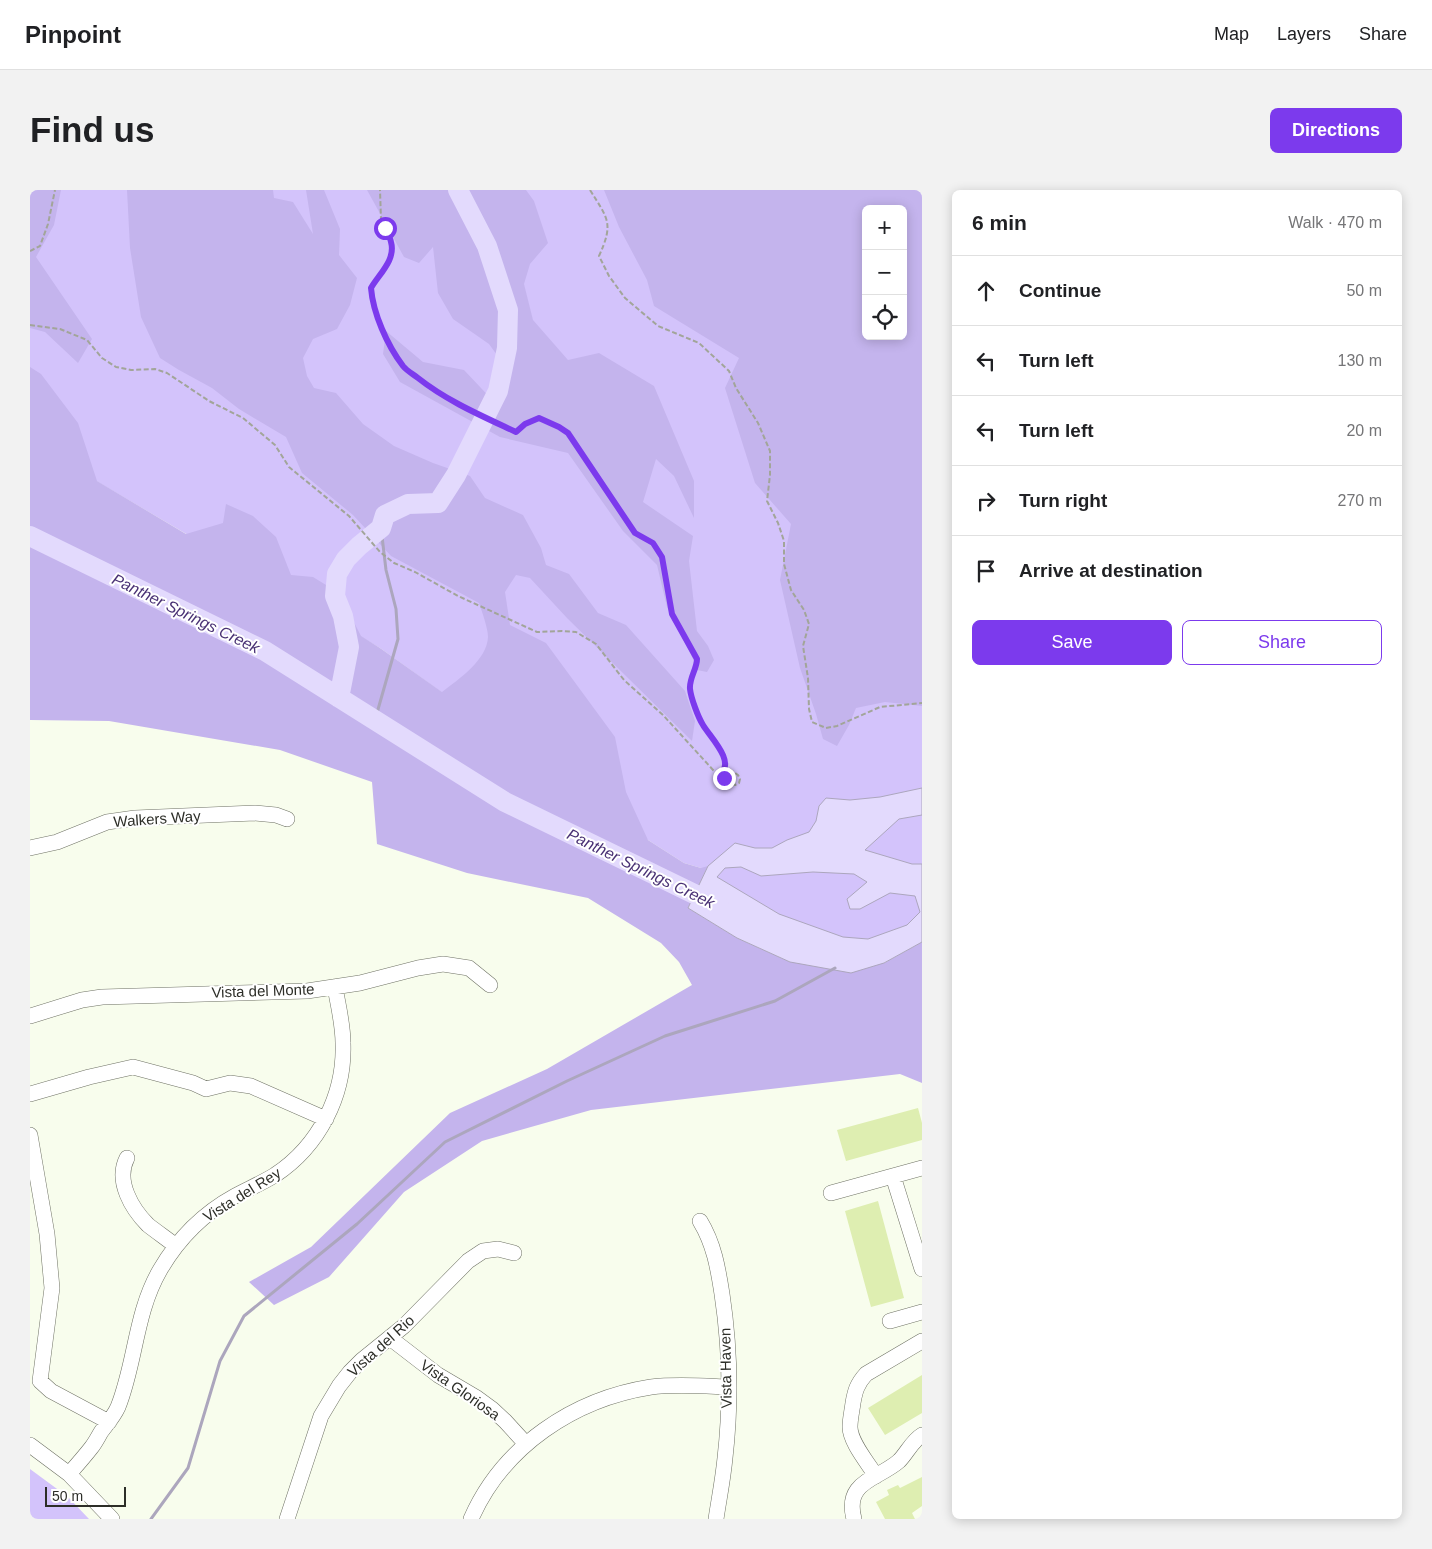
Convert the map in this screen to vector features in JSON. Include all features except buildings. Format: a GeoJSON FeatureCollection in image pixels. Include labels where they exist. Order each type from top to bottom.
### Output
{"type":"FeatureCollection","features":[{"type":"Feature","properties":{"kind":"street","name":"Walkers Way"},"geometry":{"type":"LineString","coordinates":[[30,848],[57,842],[107,822],[135,818],[256,813],[287,819]]}},
{"type":"Feature","properties":{"kind":"street","name":"Vista del Monte"},"geometry":{"type":"LineString","coordinates":[[30,1016],[82,1000],[102,997],[308,991],[360,983],[418,968],[443,964],[469,968],[490,985]]}},
{"type":"Feature","properties":{"kind":"street","name":"Vista del Rey"},"geometry":{"type":"LineString","coordinates":[[69,1474],[93,1446],[117,1408],[125,1384],[143,1307],[160,1269],[176,1246],[200,1221],[217,1208],[234,1196],[274,1176],[286,1167],[309,1145],[326,1119],[338,1090],[343,1059],[342,1027],[335,987]]}},
{"type":"Feature","properties":{"kind":"street"},"geometry":{"type":"LineString","coordinates":[[30,1094],[133,1067],[193,1083],[206,1089],[230,1083],[251,1086],[326,1119]]}},
{"type":"Feature","properties":{"kind":"street"},"geometry":{"type":"LineString","coordinates":[[30,1135],[47,1234],[52,1288],[40,1381],[51,1391],[109,1422]]}},
{"type":"Feature","properties":{"kind":"street"},"geometry":{"type":"LineString","coordinates":[[127,1158],[123,1165],[126,1192],[148,1225],[176,1246]]}},
{"type":"Feature","properties":{"kind":"street"},"geometry":{"type":"LineString","coordinates":[[831,1193],[922,1168]]}},
{"type":"Feature","properties":{"kind":"street"},"geometry":{"type":"LineString","coordinates":[[893,1176],[918,1241],[922,1269]]}},
{"type":"Feature","properties":{"kind":"street","name":"Vista Haven"},"geometry":{"type":"LineString","coordinates":[[700,1221],[708,1233],[714,1248],[726,1322],[728,1387],[725,1458],[716,1519]]}},
{"type":"Feature","properties":{"kind":"street","name":"Vista del Rio"},"geometry":{"type":"LineString","coordinates":[[287,1519],[321,1416],[329,1400],[350,1372],[404,1326],[468,1261],[483,1251],[498,1249],[514,1253]]}},
{"type":"Feature","properties":{"kind":"street"},"geometry":{"type":"LineString","coordinates":[[890,1320],[922,1312]]}},
{"type":"Feature","properties":{"kind":"street","name":"Vista Gloriosa"},"geometry":{"type":"LineString","coordinates":[[390,1338],[438,1375],[492,1409],[526,1444]]}},
{"type":"Feature","properties":{"kind":"street"},"geometry":{"type":"LineString","coordinates":[[876,1476],[851,1433],[850,1426],[855,1390],[866,1374],[922,1341]]}},
{"type":"Feature","properties":{"kind":"street"},"geometry":{"type":"LineString","coordinates":[[471,1519],[489,1487],[503,1468],[526,1444],[555,1422],[575,1410],[619,1393],[653,1387],[728,1387]]}},
{"type":"Feature","properties":{"kind":"street"},"geometry":{"type":"LineString","coordinates":[[854,1519],[852,1511],[855,1492],[897,1462],[922,1435]]}},
{"type":"Feature","properties":{"kind":"street"},"geometry":{"type":"LineString","coordinates":[[30,1445],[69,1474],[112,1519]]}},
{"type":"Feature","properties":{"kind":"path"},"geometry":{"type":"LineString","coordinates":[[30,251],[40,246],[48,224],[55,190]]}},
{"type":"Feature","properties":{"kind":"path"},"geometry":{"type":"LineString","coordinates":[[30,325],[60,330],[87,340],[102,358],[116,367],[131,370],[155,369],[166,372],[209,402],[243,418],[275,445],[289,467],[349,516],[380,552],[394,563],[415,572],[458,596],[538,632],[576,632],[596,644],[624,680],[663,714],[714,771],[735,785],[739,783],[740,779],[738,776],[726,767],[719,746],[703,724],[692,696],[690,683],[697,666],[697,659],[672,614],[662,557],[653,543],[635,533],[568,433],[539,418],[525,424],[516,432],[475,413],[429,387],[404,367],[384,334],[372,298],[371,288],[388,264],[391,255],[392,244],[381,219],[380,190]]}},
{"type":"Feature","properties":{"kind":"path"},"geometry":{"type":"LineString","coordinates":[[590,190],[608,224],[607,239],[599,256],[609,276],[625,298],[658,326],[699,343],[729,371],[736,388],[758,423],[770,451],[767,501],[778,523],[784,541],[784,564],[791,590],[804,610],[809,624],[803,646],[812,722],[826,728],[837,726],[880,707],[922,702]]}},
{"type":"Feature","properties":{"kind":"path"},"geometry":{"type":"LineString","coordinates":[[720,774],[726,767]]}},
{"type":"Feature","properties":{"kind":"shaded area"},"geometry":{"type":"Polygon","coordinates":[[[30,190],[922,190],[922,942],[851,973],[701,868],[684,863],[648,840],[380,648],[30,442],[30,190]]]}},
{"type":"Feature","properties":{"kind":"shaded area"},"geometry":{"type":"Polygon","coordinates":[[[32,190],[61,190],[54,225],[36,257],[92,339],[78,363],[45,332],[30,328],[30,192],[32,190]]]}},
{"type":"Feature","properties":{"kind":"shaded area"},"geometry":{"type":"Polygon","coordinates":[[[127,190],[273,190],[274,198],[293,202],[313,234],[306,190],[324,190],[340,229],[339,255],[357,278],[350,305],[337,329],[313,339],[303,358],[307,376],[314,388],[336,393],[363,424],[394,446],[470,476],[485,498],[523,515],[541,548],[546,565],[569,574],[598,613],[626,625],[685,691],[695,721],[692,741],[567,618],[530,578],[516,575],[505,592],[510,625],[546,643],[615,737],[626,792],[648,840],[684,863],[701,868],[708,866],[688,908],[737,938],[790,962],[884,963],[922,942],[922,1083],[900,1074],[591,1110],[482,1141],[404,1192],[329,1277],[274,1305],[249,1282],[311,1247],[450,1113],[547,1069],[692,985],[679,962],[661,943],[588,898],[467,873],[377,844],[372,782],[280,750],[109,721],[30,720],[30,367],[41,374],[78,423],[97,481],[186,534],[223,523],[226,504],[253,516],[276,537],[291,575],[313,577],[339,593],[361,636],[442,692],[464,675],[477,661],[483,653],[488,637],[479,603],[391,556],[353,515],[302,473],[286,437],[239,409],[212,388],[160,358],[141,317],[130,248],[127,190]]]}},
{"type":"Feature","properties":{"kind":"shaded area"},"geometry":{"type":"Polygon","coordinates":[[[367,190],[526,190],[534,201],[548,243],[530,264],[524,284],[533,320],[568,360],[599,353],[654,386],[694,481],[694,518],[674,476],[656,459],[643,502],[693,536],[689,561],[697,631],[708,646],[714,660],[707,672],[697,670],[667,607],[657,565],[623,531],[568,453],[500,437],[400,382],[383,354],[386,331],[423,362],[464,370],[498,406],[510,373],[489,344],[453,319],[438,293],[433,247],[419,263],[404,257],[367,190]]]}},
{"type":"Feature","properties":{"kind":"shaded area"},"geometry":{"type":"Polygon","coordinates":[[[604,190],[922,190],[922,706],[885,702],[856,708],[837,746],[823,739],[800,668],[780,580],[791,524],[755,483],[725,388],[739,358],[654,306],[647,280],[619,227],[604,190]]]}},
{"type":"Feature","properties":{"kind":"shaded area"},"geometry":{"type":"Polygon","coordinates":[[[922,788],[922,815],[899,819],[865,850],[912,864],[922,864],[922,942],[884,963],[851,973],[790,962],[737,938],[688,908],[708,866],[735,843],[755,848],[772,848],[809,832],[816,821],[819,806],[826,798],[850,800],[880,797],[922,788]],[[741,867],[725,868],[717,877],[779,914],[843,937],[868,939],[907,925],[920,912],[915,896],[890,893],[860,909],[850,909],[847,899],[867,882],[854,874],[813,872],[761,876],[741,867]]]}},
{"type":"Feature","properties":{"kind":"shaded area"},"geometry":{"type":"Polygon","coordinates":[[[30,1469],[68,1497],[89,1519],[30,1519],[30,1469]]]}},
{"type":"Feature","properties":{"kind":"waterway","name":"Panther Springs Creek"},"geometry":{"type":"LineString","coordinates":[[339,698],[349,647],[343,616],[335,596],[337,574],[346,559],[381,528],[385,515],[408,504],[438,503],[456,475],[498,391],[507,348],[508,310],[487,246],[458,190]]}},
{"type":"Feature","properties":{"kind":"waterway","name":"Panther Springs Creek"},"geometry":{"type":"LineString","coordinates":[[375,720],[398,639],[396,609],[386,570],[381,528]]}},
{"type":"Feature","properties":{"kind":"waterway","name":"Panther Springs Creek"},"geometry":{"type":"LineString","coordinates":[[30,536],[265,651],[505,802],[719,906]]}},
{"type":"Feature","properties":{"kind":"waterway"},"geometry":{"type":"LineString","coordinates":[[151,1519],[188,1468],[220,1361],[244,1316],[357,1224],[445,1142],[567,1081],[665,1036],[775,1001],[835,968]]}},
{"type":"Feature","properties":{"kind":"route"},"geometry":{"type":"LineString","coordinates":[[385,228],[392,244],[391,255],[388,264],[371,288],[372,298],[384,334],[404,367],[429,387],[471,411],[516,432],[525,424],[539,418],[568,433],[635,533],[653,543],[662,557],[672,614],[697,659],[697,666],[690,683],[690,689],[703,724],[719,746],[726,767],[720,774],[724,778]]}}]}
